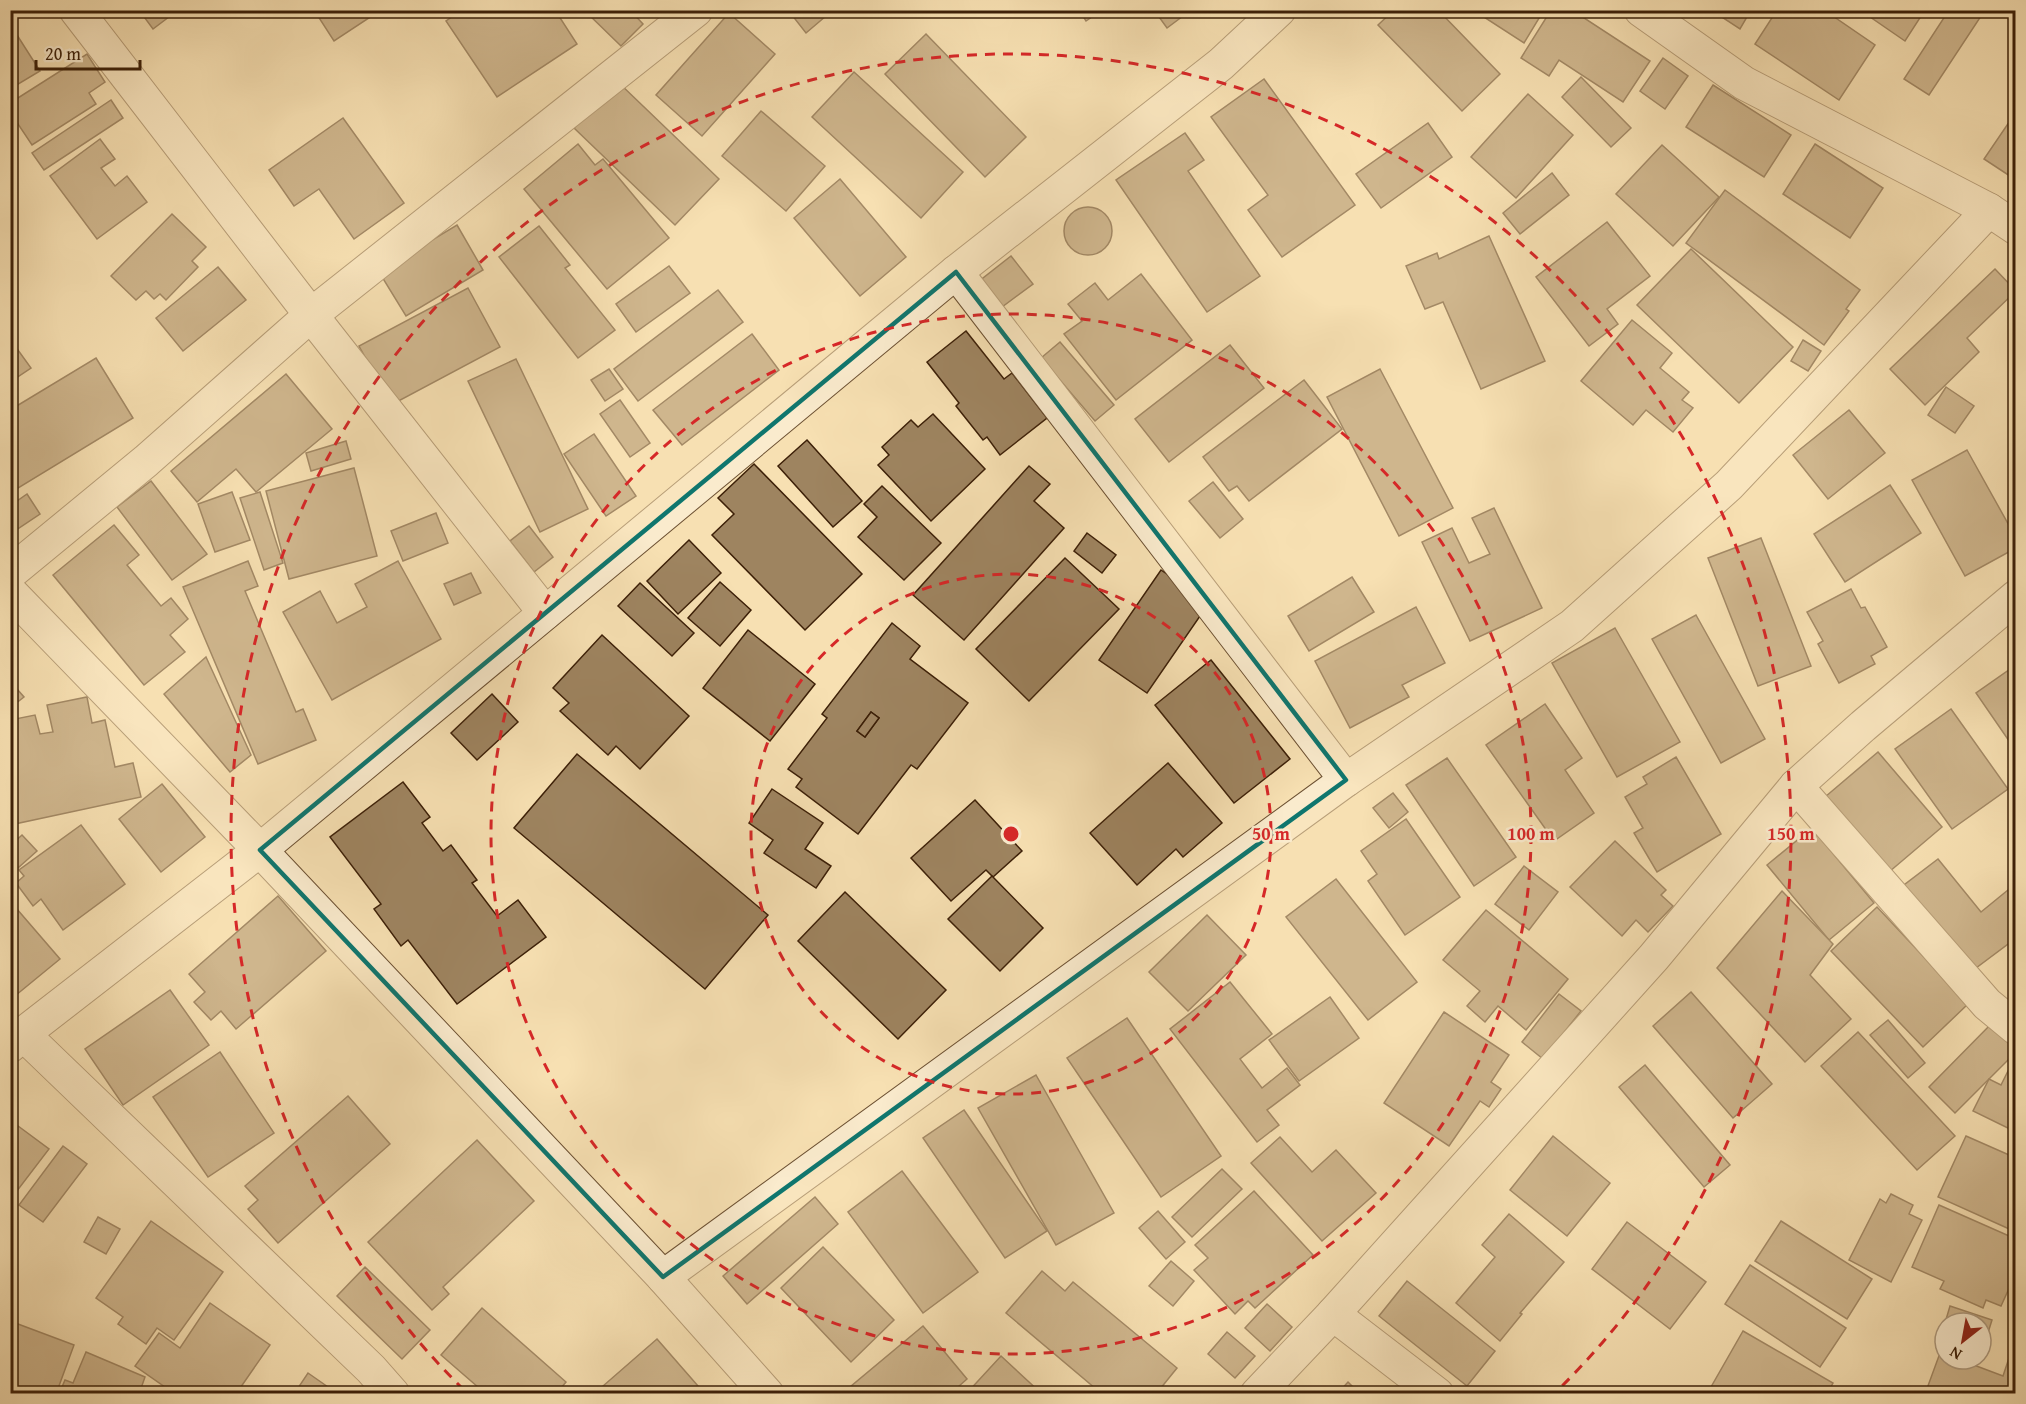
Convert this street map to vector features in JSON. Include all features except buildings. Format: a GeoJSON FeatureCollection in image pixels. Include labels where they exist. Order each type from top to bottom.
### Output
{"type":"FeatureCollection","features":[{"type":"Feature","properties":{"kind":"street"},"geometry":{"type":"LineString","coordinates":[[76,10],[545,613]]}},
{"type":"Feature","properties":{"kind":"street"},"geometry":{"type":"LineString","coordinates":[[10,573],[147,461],[311,315],[696,10]]}},
{"type":"Feature","properties":{"kind":"street"},"geometry":{"type":"LineString","coordinates":[[393,1394],[371,1369],[17,1040],[260,850],[956,272],[1221,64],[1279,10]]}},
{"type":"Feature","properties":{"kind":"street"},"geometry":{"type":"LineString","coordinates":[[1641,10],[1744,83],[1989,210],[2016,228]]}},
{"type":"Feature","properties":{"kind":"street"},"geometry":{"type":"LineString","coordinates":[[663,1278],[1346,780],[1572,626],[1729,485],[1989,210]]}},
{"type":"Feature","properties":{"kind":"street"},"geometry":{"type":"LineString","coordinates":[[956,272],[1346,780]]}},
{"type":"Feature","properties":{"kind":"street"},"geometry":{"type":"LineString","coordinates":[[10,592],[260,850],[663,1278],[766,1394]]}},
{"type":"Feature","properties":{"kind":"street"},"geometry":{"type":"LineString","coordinates":[[1257,1394],[1334,1314],[1654,957],[1796,786],[1863,726],[2016,597]]}},
{"type":"Feature","properties":{"kind":"street"},"geometry":{"type":"LineString","coordinates":[[1796,786],[1987,1004],[2016,1028]]}},
{"type":"Feature","properties":{"kind":"street"},"geometry":{"type":"LineString","coordinates":[[1334,1314],[1437,1394]]}},
{"type":"Feature","properties":{"kind":"highlighted area"},"geometry":{"type":"Polygon","coordinates":[[[956,272],[1346,780],[663,1277],[260,850],[956,272]]]}}]}
